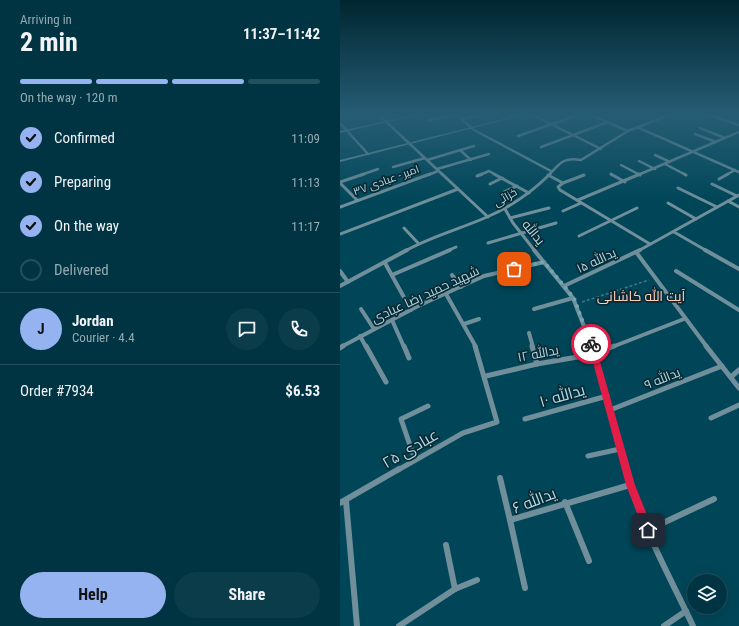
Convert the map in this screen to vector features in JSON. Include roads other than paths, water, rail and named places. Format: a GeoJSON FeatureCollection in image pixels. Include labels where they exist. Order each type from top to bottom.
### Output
{"type":"FeatureCollection","features":[{"type":"Feature","properties":{"kind":"street"},"geometry":{"type":"LineString","coordinates":[[359,144],[368,154]]}},
{"type":"Feature","properties":{"kind":"street"},"geometry":{"type":"LineString","coordinates":[[340,161],[408,144]]}},
{"type":"Feature","properties":{"kind":"street"},"geometry":{"type":"LineString","coordinates":[[409,144],[488,217]]}},
{"type":"Feature","properties":{"kind":"street"},"geometry":{"type":"LineString","coordinates":[[500,144],[552,171]]}},
{"type":"Feature","properties":{"kind":"street"},"geometry":{"type":"LineString","coordinates":[[540,147],[548,144]]}},
{"type":"Feature","properties":{"kind":"street"},"geometry":{"type":"LineString","coordinates":[[591,144],[601,149]]}},
{"type":"Feature","properties":{"kind":"street","name":"خزائی"},"geometry":{"type":"LineString","coordinates":[[340,286],[385,263],[418,243],[488,217],[505,209],[529,193],[562,161],[570,158],[581,160],[608,144]]}},
{"type":"Feature","properties":{"kind":"street"},"geometry":{"type":"LineString","coordinates":[[676,144],[739,172]]}},
{"type":"Feature","properties":{"kind":"street"},"geometry":{"type":"LineString","coordinates":[[578,200],[625,182],[711,144]]}},
{"type":"Feature","properties":{"kind":"street"},"geometry":{"type":"LineString","coordinates":[[393,167],[474,146]]}},
{"type":"Feature","properties":{"kind":"street"},"geometry":{"type":"LineString","coordinates":[[460,150],[471,160]]}},
{"type":"Feature","properties":{"kind":"street","name":"امیر - عبادی ۳۷"},"geometry":{"type":"LineString","coordinates":[[340,207],[438,170],[489,154]]}},
{"type":"Feature","properties":{"kind":"street"},"geometry":{"type":"LineString","coordinates":[[655,155],[670,162]]}},
{"type":"Feature","properties":{"kind":"street"},"geometry":{"type":"LineString","coordinates":[[639,161],[655,169]]}},
{"type":"Feature","properties":{"kind":"street"},"geometry":{"type":"LineString","coordinates":[[665,164],[686,175]]}},
{"type":"Feature","properties":{"kind":"street"},"geometry":{"type":"LineString","coordinates":[[621,165],[640,175]]}},
{"type":"Feature","properties":{"kind":"street"},"geometry":{"type":"LineString","coordinates":[[357,200],[340,182],[378,169]]}},
{"type":"Feature","properties":{"kind":"street"},"geometry":{"type":"LineString","coordinates":[[719,180],[735,170]]}},
{"type":"Feature","properties":{"kind":"street"},"geometry":{"type":"LineString","coordinates":[[477,176],[489,171],[529,193]]}},
{"type":"Feature","properties":{"kind":"street"},"geometry":{"type":"LineString","coordinates":[[610,174],[625,182]]}},
{"type":"Feature","properties":{"kind":"street"},"geometry":{"type":"LineString","coordinates":[[548,175],[563,184]]}},
{"type":"Feature","properties":{"kind":"street"},"geometry":{"type":"LineString","coordinates":[[584,176],[563,184],[558,189],[650,244]]}},
{"type":"Feature","properties":{"kind":"street"},"geometry":{"type":"LineString","coordinates":[[490,184],[502,178]]}},
{"type":"Feature","properties":{"kind":"street"},"geometry":{"type":"LineString","coordinates":[[712,184],[738,196]]}},
{"type":"Feature","properties":{"kind":"street"},"geometry":{"type":"LineString","coordinates":[[504,192],[517,186]]}},
{"type":"Feature","properties":{"kind":"street"},"geometry":{"type":"LineString","coordinates":[[678,188],[717,207]]}},
{"type":"Feature","properties":{"kind":"street"},"geometry":{"type":"LineString","coordinates":[[340,234],[458,189]]}},
{"type":"Feature","properties":{"kind":"street","name":"یدالله ۱۵"},"geometry":{"type":"LineString","coordinates":[[564,286],[636,252],[738,196]]}},
{"type":"Feature","properties":{"kind":"street"},"geometry":{"type":"LineString","coordinates":[[728,201],[739,207]]}},
{"type":"Feature","properties":{"kind":"street"},"geometry":{"type":"LineString","coordinates":[[563,212],[581,203]]}},
{"type":"Feature","properties":{"kind":"street"},"geometry":{"type":"LineString","coordinates":[[668,203],[696,219]]}},
{"type":"Feature","properties":{"kind":"street"},"geometry":{"type":"LineString","coordinates":[[510,218],[549,208]]}},
{"type":"Feature","properties":{"kind":"street"},"geometry":{"type":"LineString","coordinates":[[579,236],[637,208]]}},
{"type":"Feature","properties":{"kind":"street","name":"یدالله"},"geometry":{"type":"LineString","coordinates":[[505,209],[510,218],[544,262],[574,298]]}},
{"type":"Feature","properties":{"kind":"street"},"geometry":{"type":"LineString","coordinates":[[488,243],[556,223]]}},
{"type":"Feature","properties":{"kind":"street"},"geometry":{"type":"LineString","coordinates":[[404,228],[418,243]]}},
{"type":"Feature","properties":{"kind":"street"},"geometry":{"type":"LineString","coordinates":[[674,232],[739,269]]}},
{"type":"Feature","properties":{"kind":"street"},"geometry":{"type":"LineString","coordinates":[[392,275],[456,247]]}},
{"type":"Feature","properties":{"kind":"street"},"geometry":{"type":"LineString","coordinates":[[636,252],[684,319],[739,388]]}},
{"type":"Feature","properties":{"kind":"street","name":"شهید حمید رضا عبادی"},"geometry":{"type":"LineString","coordinates":[[340,348],[411,310],[484,276],[544,262]]}},
{"type":"Feature","properties":{"kind":"street"},"geometry":{"type":"LineString","coordinates":[[385,263],[411,310]]}},
{"type":"Feature","properties":{"kind":"street"},"geometry":{"type":"LineString","coordinates":[[340,271],[348,282]]}},
{"type":"Feature","properties":{"kind":"street"},"geometry":{"type":"LineString","coordinates":[[676,271],[739,310]]}},
{"type":"Feature","properties":{"kind":"street"},"geometry":{"type":"LineString","coordinates":[[452,274],[461,287]]}},
{"type":"Feature","properties":{"kind":"street"},"geometry":{"type":"LineString","coordinates":[[446,294],[464,324],[478,352],[486,376]]}},
{"type":"Feature","properties":{"kind":"street"},"geometry":{"type":"LineString","coordinates":[[534,309],[574,298],[595,354],[630,485],[648,530],[693,626]]}},
{"type":"Feature","properties":{"kind":"street"},"geometry":{"type":"LineString","coordinates":[[361,309],[374,329]]}},
{"type":"Feature","properties":{"kind":"street"},"geometry":{"type":"LineString","coordinates":[[464,324],[479,319]]}},
{"type":"Feature","properties":{"kind":"street","name":"یدالله ۱۲"},"geometry":{"type":"LineString","coordinates":[[486,376],[537,364],[595,354],[684,319]]}},
{"type":"Feature","properties":{"kind":"street"},"geometry":{"type":"LineString","coordinates":[[392,320],[409,358]]}},
{"type":"Feature","properties":{"kind":"street"},"geometry":{"type":"LineString","coordinates":[[529,333],[537,364]]}},
{"type":"Feature","properties":{"kind":"street"},"geometry":{"type":"LineString","coordinates":[[360,336],[386,382]]}},
{"type":"Feature","properties":{"kind":"street","name":"یدالله ۹"},"geometry":{"type":"LineString","coordinates":[[610,410],[722,366]]}},
{"type":"Feature","properties":{"kind":"street"},"geometry":{"type":"LineString","coordinates":[[730,377],[739,370]]}},
{"type":"Feature","properties":{"kind":"street","name":"عبادی ۲۵"},"geometry":{"type":"LineString","coordinates":[[343,502],[463,433],[497,422],[486,376]]}},
{"type":"Feature","properties":{"kind":"street","name":"یدالله ۱۰"},"geometry":{"type":"LineString","coordinates":[[524,419],[607,396]]}},
{"type":"Feature","properties":{"kind":"street"},"geometry":{"type":"LineString","coordinates":[[711,418],[739,405]]}},
{"type":"Feature","properties":{"kind":"street"},"geometry":{"type":"LineString","coordinates":[[415,460],[401,419],[428,406]]}},
{"type":"Feature","properties":{"kind":"street"},"geometry":{"type":"LineString","coordinates":[[588,456],[620,449]]}},
{"type":"Feature","properties":{"kind":"street"},"geometry":{"type":"LineString","coordinates":[[500,478],[510,520]]}},
{"type":"Feature","properties":{"kind":"street","name":"یدالله ۶"},"geometry":{"type":"LineString","coordinates":[[525,588],[510,520],[565,502],[630,485]]}},
{"type":"Feature","properties":{"kind":"street"},"geometry":{"type":"LineString","coordinates":[[648,530],[714,499]]}},
{"type":"Feature","properties":{"kind":"street"},"geometry":{"type":"LineString","coordinates":[[343,502],[357,626]]}},
{"type":"Feature","properties":{"kind":"street"},"geometry":{"type":"LineString","coordinates":[[565,502],[589,561]]}},
{"type":"Feature","properties":{"kind":"street"},"geometry":{"type":"LineString","coordinates":[[446,545],[455,589]]}},
{"type":"Feature","properties":{"kind":"street"},"geometry":{"type":"LineString","coordinates":[[399,626],[455,589],[477,580]]}},
{"type":"Feature","properties":{"kind":"street"},"geometry":{"type":"LineString","coordinates":[[664,626],[686,611]]}},
{"type":"Feature","properties":{"kind":"district","name":"آیت الله کاشانی"},"geometry":{"type":"Point","coordinates":[641,296]}}]}
